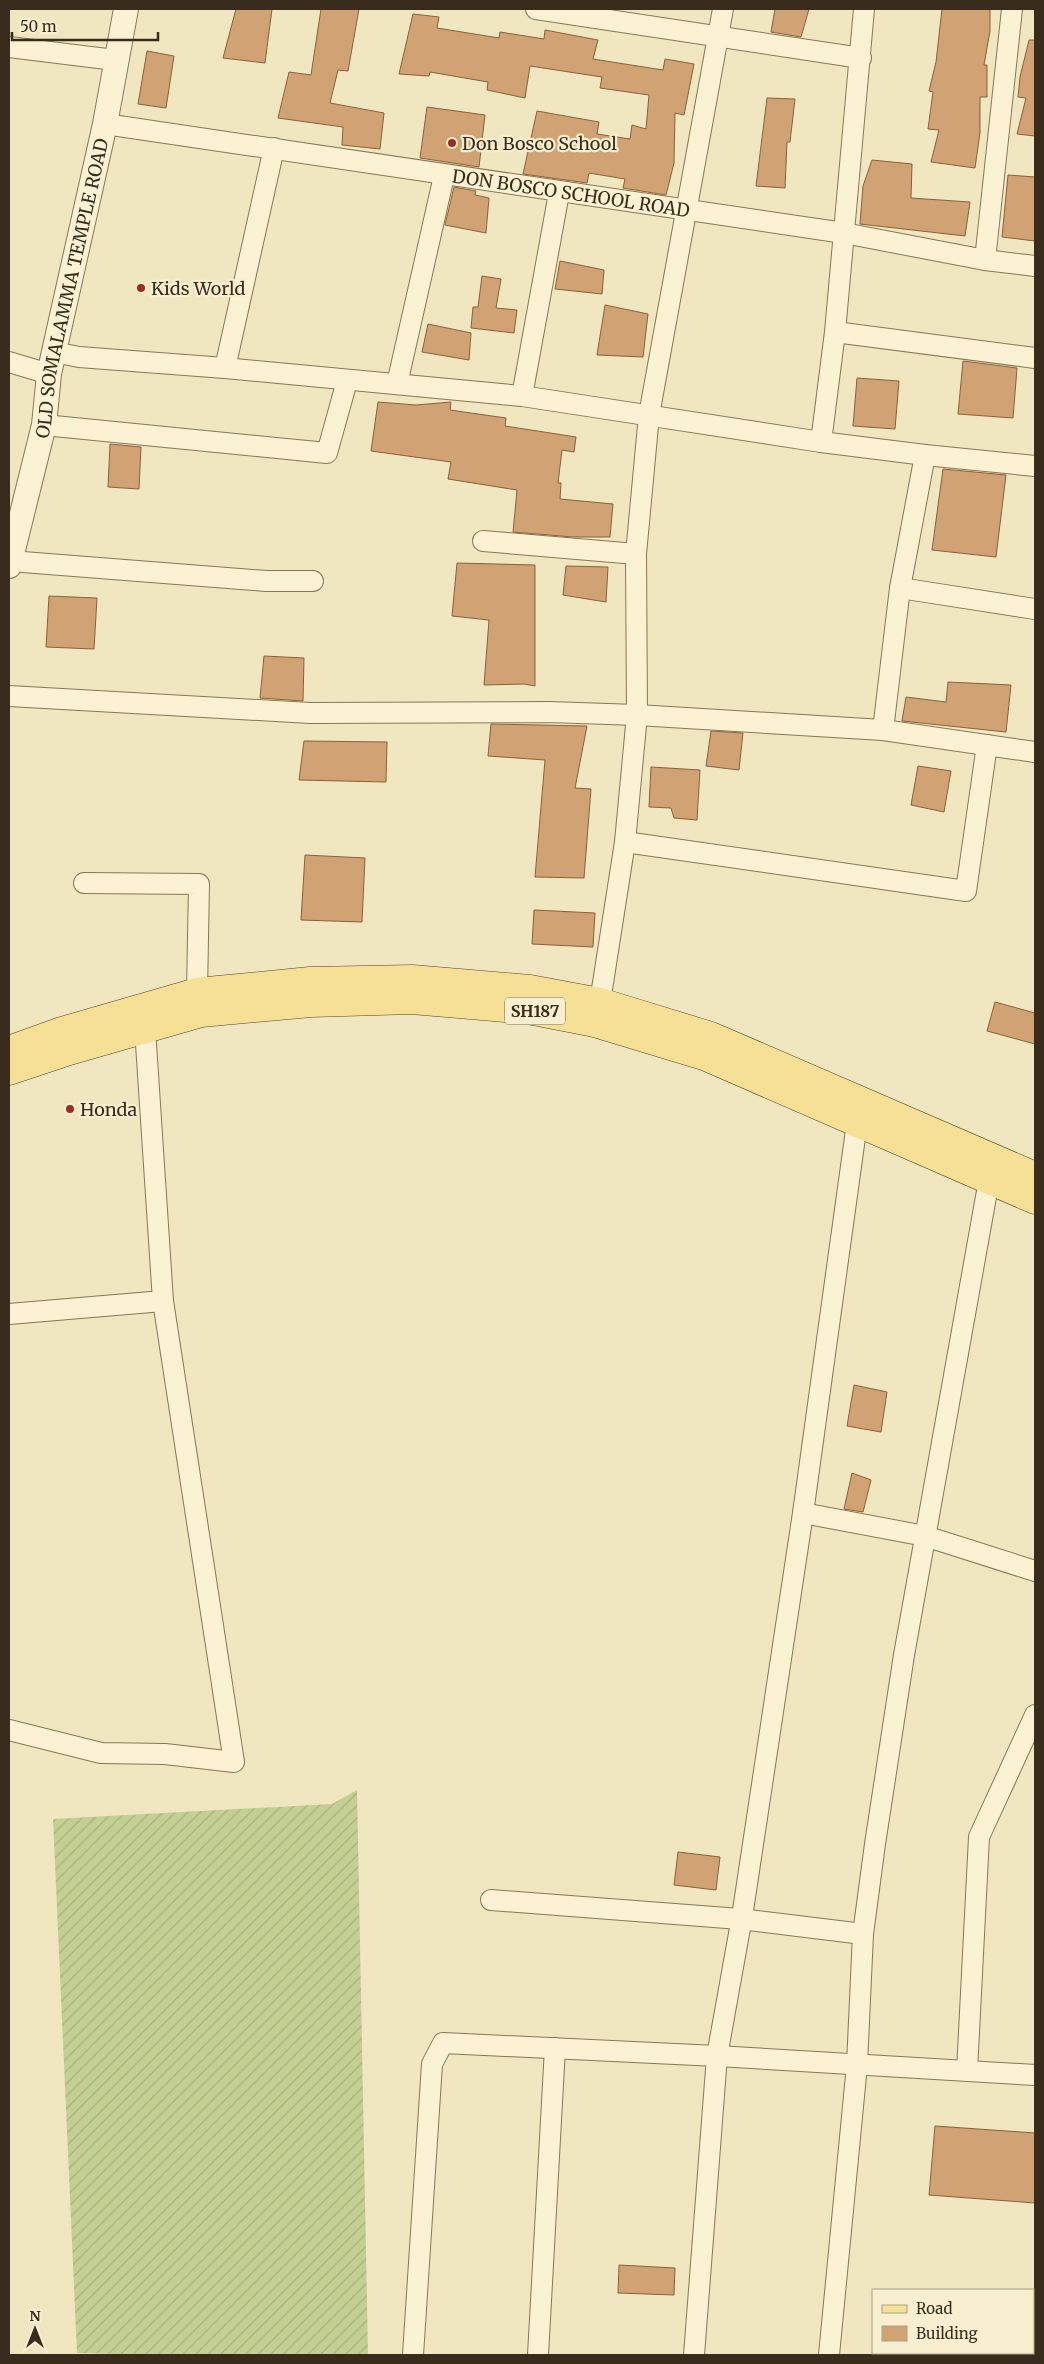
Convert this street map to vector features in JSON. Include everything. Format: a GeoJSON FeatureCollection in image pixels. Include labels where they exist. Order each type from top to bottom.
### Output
{"type":"FeatureCollection","features":[{"type":"Feature","properties":{"kind":"main road","name":"SH187"},"geometry":{"type":"LineString","coordinates":[[9,1050],[62,1031],[197,992],[310,981],[412,979],[530,989],[600,1002],[711,1036],[1035,1176]]}},
{"type":"Feature","properties":{"kind":"main road","name":"SH187"},"geometry":{"type":"LineString","coordinates":[[9,1071],[201,1014],[311,1003],[412,1000],[528,1010],[595,1023],[704,1056],[1035,1200]]}},
{"type":"Feature","properties":{"kind":"street","name":"OLD SOMALAMMA TEMPLE ROAD"},"geometry":{"type":"LineString","coordinates":[[9,564],[16,509],[44,425],[52,363],[105,124],[115,60],[126,9]]}},
{"type":"Feature","properties":{"kind":"street"},"geometry":{"type":"LineString","coordinates":[[536,9],[608,15],[719,36],[861,58]]}},
{"type":"Feature","properties":{"kind":"street"},"geometry":{"type":"LineString","coordinates":[[600,1002],[625,842],[637,715],[636,554],[649,414],[723,9]]}},
{"type":"Feature","properties":{"kind":"street"},"geometry":{"type":"LineString","coordinates":[[821,442],[835,332],[864,9]]}},
{"type":"Feature","properties":{"kind":"street"},"geometry":{"type":"LineString","coordinates":[[985,260],[1012,9]]}},
{"type":"Feature","properties":{"kind":"street"},"geometry":{"type":"LineString","coordinates":[[9,47],[115,60]]}},
{"type":"Feature","properties":{"kind":"street","name":"DON BOSCO SCHOOL ROAD"},"geometry":{"type":"LineString","coordinates":[[105,124],[274,148],[444,176],[687,210],[844,234],[985,260],[1035,266]]}},
{"type":"Feature","properties":{"kind":"street"},"geometry":{"type":"LineString","coordinates":[[225,368],[274,148]]}},
{"type":"Feature","properties":{"kind":"street"},"geometry":{"type":"LineString","coordinates":[[397,384],[444,176]]}},
{"type":"Feature","properties":{"kind":"street"},"geometry":{"type":"LineString","coordinates":[[522,396],[560,193]]}},
{"type":"Feature","properties":{"kind":"street"},"geometry":{"type":"LineString","coordinates":[[835,332],[1035,358]]}},
{"type":"Feature","properties":{"kind":"street"},"geometry":{"type":"LineString","coordinates":[[9,362],[52,363],[78,357],[225,368],[346,381],[522,396],[649,414],[821,442],[1035,466]]}},
{"type":"Feature","properties":{"kind":"street"},"geometry":{"type":"LineString","coordinates":[[44,425],[327,454],[346,381]]}},
{"type":"Feature","properties":{"kind":"street"},"geometry":{"type":"LineString","coordinates":[[883,730],[900,588],[925,455]]}},
{"type":"Feature","properties":{"kind":"street"},"geometry":{"type":"LineString","coordinates":[[483,541],[636,554]]}},
{"type":"Feature","properties":{"kind":"street"},"geometry":{"type":"LineString","coordinates":[[9,564],[266,581],[313,581]]}},
{"type":"Feature","properties":{"kind":"street"},"geometry":{"type":"LineString","coordinates":[[900,588],[1035,609]]}},
{"type":"Feature","properties":{"kind":"street"},"geometry":{"type":"LineString","coordinates":[[9,696],[310,712],[548,712],[637,715],[883,730],[1035,752]]}},
{"type":"Feature","properties":{"kind":"street"},"geometry":{"type":"LineString","coordinates":[[625,842],[966,891],[987,745]]}},
{"type":"Feature","properties":{"kind":"street"},"geometry":{"type":"LineString","coordinates":[[84,883],[199,884],[197,992]]}},
{"type":"Feature","properties":{"kind":"street"},"geometry":{"type":"LineString","coordinates":[[9,1730],[101,1753],[164,1754],[234,1762],[163,1301],[146,1029]]}},
{"type":"Feature","properties":{"kind":"street"},"geometry":{"type":"LineString","coordinates":[[694,2355],[717,2056],[803,1513],[858,1123]]}},
{"type":"Feature","properties":{"kind":"street"},"geometry":{"type":"LineString","coordinates":[[829,2355],[856,2065],[863,1934],[904,1655],[989,1180]]}},
{"type":"Feature","properties":{"kind":"street"},"geometry":{"type":"LineString","coordinates":[[9,1314],[163,1301]]}},
{"type":"Feature","properties":{"kind":"street"},"geometry":{"type":"LineString","coordinates":[[803,1513],[925,1536],[1035,1571]]}},
{"type":"Feature","properties":{"kind":"street"},"geometry":{"type":"LineString","coordinates":[[967,2071],[979,1837],[1035,1715]]}},
{"type":"Feature","properties":{"kind":"street"},"geometry":{"type":"LineString","coordinates":[[491,1900],[740,1918],[863,1934]]}},
{"type":"Feature","properties":{"kind":"street"},"geometry":{"type":"LineString","coordinates":[[413,2355],[432,2064],[444,2043],[717,2056],[1035,2075]]}},
{"type":"Feature","properties":{"kind":"street"},"geometry":{"type":"LineString","coordinates":[[538,2355],[555,2048]]}},
{"type":"Feature","properties":{"kind":"green space"},"geometry":{"type":"Polygon","coordinates":[[[357,1790],[368,2355],[77,2353],[53,1819],[332,1804],[357,1790]]]}},
{"type":"Feature","properties":{"kind":"building"},"geometry":{"type":"Polygon","coordinates":[[[236,9],[272,9],[265,63],[223,58],[236,9]]]}},
{"type":"Feature","properties":{"kind":"building"},"geometry":{"type":"Polygon","coordinates":[[[321,9],[359,9],[348,71],[338,70],[330,103],[384,113],[380,149],[342,145],[343,127],[278,118],[289,72],[311,75],[321,9]]]}},
{"type":"Feature","properties":{"kind":"building"},"geometry":{"type":"Polygon","coordinates":[[[775,9],[809,9],[801,37],[771,32],[775,9]]]}},
{"type":"Feature","properties":{"kind":"building"},"geometry":{"type":"Polygon","coordinates":[[[942,9],[990,9],[990,31],[984,65],[987,65],[987,97],[980,97],[980,133],[975,168],[931,162],[939,130],[928,129],[933,92],[929,91],[936,62],[942,9]]]}},
{"type":"Feature","properties":{"kind":"building"},"geometry":{"type":"Polygon","coordinates":[[[413,14],[439,17],[437,28],[499,38],[500,32],[544,39],[545,30],[598,40],[593,59],[663,70],[665,59],[694,64],[684,115],[675,113],[674,163],[666,195],[623,188],[625,179],[589,173],[587,183],[523,174],[537,111],[599,122],[597,134],[630,139],[632,125],[646,129],[649,95],[600,88],[602,77],[530,66],[525,98],[487,90],[488,82],[430,72],[429,76],[399,74],[413,14]]]}},
{"type":"Feature","properties":{"kind":"building"},"geometry":{"type":"Polygon","coordinates":[[[1029,40],[1035,40],[1035,136],[1017,134],[1026,98],[1018,97],[1020,77],[1029,40]]]}},
{"type":"Feature","properties":{"kind":"building"},"geometry":{"type":"Polygon","coordinates":[[[147,51],[174,56],[166,108],[138,104],[147,51]]]}},
{"type":"Feature","properties":{"kind":"building"},"geometry":{"type":"Polygon","coordinates":[[[767,98],[795,99],[790,142],[787,142],[785,188],[756,186],[767,98]]]}},
{"type":"Feature","properties":{"kind":"building","name":"Don Bosco School"},"geometry":{"type":"Polygon","coordinates":[[[427,107],[485,115],[479,167],[420,158],[427,107]]]}},
{"type":"Feature","properties":{"kind":"building"},"geometry":{"type":"Polygon","coordinates":[[[872,160],[912,164],[911,198],[970,202],[965,236],[860,224],[863,186],[872,160]]]}},
{"type":"Feature","properties":{"kind":"building"},"geometry":{"type":"Polygon","coordinates":[[[1008,175],[1035,177],[1035,241],[1002,237],[1008,175]]]}},
{"type":"Feature","properties":{"kind":"building"},"geometry":{"type":"Polygon","coordinates":[[[454,187],[476,191],[475,195],[489,198],[486,233],[445,225],[454,187]]]}},
{"type":"Feature","properties":{"kind":"building"},"geometry":{"type":"Polygon","coordinates":[[[560,261],[604,270],[602,294],[555,289],[560,261]]]}},
{"type":"Feature","properties":{"kind":"building"},"geometry":{"type":"Polygon","coordinates":[[[482,276],[501,279],[496,308],[517,310],[514,333],[471,328],[473,307],[478,307],[482,276]]]}},
{"type":"Feature","properties":{"kind":"building"},"geometry":{"type":"Polygon","coordinates":[[[605,305],[648,314],[643,357],[597,355],[605,305]]]}},
{"type":"Feature","properties":{"kind":"building"},"geometry":{"type":"Polygon","coordinates":[[[428,324],[471,333],[469,360],[422,352],[428,324]]]}},
{"type":"Feature","properties":{"kind":"building"},"geometry":{"type":"Polygon","coordinates":[[[963,361],[1017,368],[1013,418],[958,414],[963,361]]]}},
{"type":"Feature","properties":{"kind":"building"},"geometry":{"type":"Polygon","coordinates":[[[857,378],[899,381],[895,429],[853,426],[857,378]]]}},
{"type":"Feature","properties":{"kind":"building"},"geometry":{"type":"Polygon","coordinates":[[[378,402],[416,405],[451,402],[450,410],[506,418],[505,426],[576,437],[574,452],[562,450],[558,483],[561,483],[560,499],[613,504],[610,537],[573,537],[513,532],[517,490],[448,479],[451,462],[371,451],[378,402]]]}},
{"type":"Feature","properties":{"kind":"building"},"geometry":{"type":"Polygon","coordinates":[[[110,444],[141,447],[139,489],[108,487],[110,444]]]}},
{"type":"Feature","properties":{"kind":"building"},"geometry":{"type":"Polygon","coordinates":[[[943,469],[1006,475],[996,557],[932,550],[943,469]]]}},
{"type":"Feature","properties":{"kind":"building"},"geometry":{"type":"Polygon","coordinates":[[[457,563],[535,565],[535,686],[524,684],[484,685],[489,620],[452,616],[457,563]]]}},
{"type":"Feature","properties":{"kind":"building"},"geometry":{"type":"Polygon","coordinates":[[[566,566],[608,567],[606,602],[563,595],[566,566]]]}},
{"type":"Feature","properties":{"kind":"building"},"geometry":{"type":"Polygon","coordinates":[[[49,596],[97,598],[94,649],[46,647],[49,596]]]}},
{"type":"Feature","properties":{"kind":"building"},"geometry":{"type":"Polygon","coordinates":[[[264,656],[304,658],[303,701],[260,698],[264,656]]]}},
{"type":"Feature","properties":{"kind":"building"},"geometry":{"type":"Polygon","coordinates":[[[948,682],[1011,685],[1006,732],[902,721],[906,697],[946,702],[948,682]]]}},
{"type":"Feature","properties":{"kind":"building"},"geometry":{"type":"Polygon","coordinates":[[[491,724],[587,726],[575,788],[591,789],[584,878],[535,877],[545,760],[488,756],[491,724]]]}},
{"type":"Feature","properties":{"kind":"building"},"geometry":{"type":"Polygon","coordinates":[[[711,731],[743,733],[739,770],[706,766],[711,731]]]}},
{"type":"Feature","properties":{"kind":"building"},"geometry":{"type":"Polygon","coordinates":[[[304,741],[387,742],[386,782],[299,780],[304,741]]]}},
{"type":"Feature","properties":{"kind":"building"},"geometry":{"type":"Polygon","coordinates":[[[918,766],[951,771],[944,812],[911,805],[918,766]]]}},
{"type":"Feature","properties":{"kind":"building"},"geometry":{"type":"Polygon","coordinates":[[[651,767],[700,770],[697,820],[674,818],[671,808],[649,807],[651,767]]]}},
{"type":"Feature","properties":{"kind":"building"},"geometry":{"type":"Polygon","coordinates":[[[305,855],[365,858],[362,922],[301,920],[305,855]]]}},
{"type":"Feature","properties":{"kind":"building"},"geometry":{"type":"Polygon","coordinates":[[[534,910],[595,913],[593,947],[532,944],[534,910]]]}},
{"type":"Feature","properties":{"kind":"building"},"geometry":{"type":"Polygon","coordinates":[[[995,1002],[1035,1013],[1035,1044],[987,1031],[995,1002]]]}},
{"type":"Feature","properties":{"kind":"building"},"geometry":{"type":"Polygon","coordinates":[[[854,1385],[887,1392],[881,1432],[847,1426],[854,1385]]]}},
{"type":"Feature","properties":{"kind":"building"},"geometry":{"type":"Polygon","coordinates":[[[852,1473],[871,1480],[863,1512],[844,1509],[852,1473]]]}},
{"type":"Feature","properties":{"kind":"building"},"geometry":{"type":"Polygon","coordinates":[[[678,1852],[720,1857],[716,1890],[674,1885],[678,1852]]]}},
{"type":"Feature","properties":{"kind":"building"},"geometry":{"type":"Polygon","coordinates":[[[935,2126],[1035,2133],[1035,2203],[929,2195],[935,2126]]]}},
{"type":"Feature","properties":{"kind":"building"},"geometry":{"type":"Polygon","coordinates":[[[619,2265],[675,2268],[674,2295],[618,2293],[619,2265]]]}},
{"type":"Feature","properties":{"kind":"place","name":"Don Bosco School"},"geometry":{"type":"Point","coordinates":[452,143]}},
{"type":"Feature","properties":{"kind":"place","name":"Kids World"},"geometry":{"type":"Point","coordinates":[141,288]}},
{"type":"Feature","properties":{"kind":"place","name":"Honda"},"geometry":{"type":"Point","coordinates":[70,1109]}}]}
